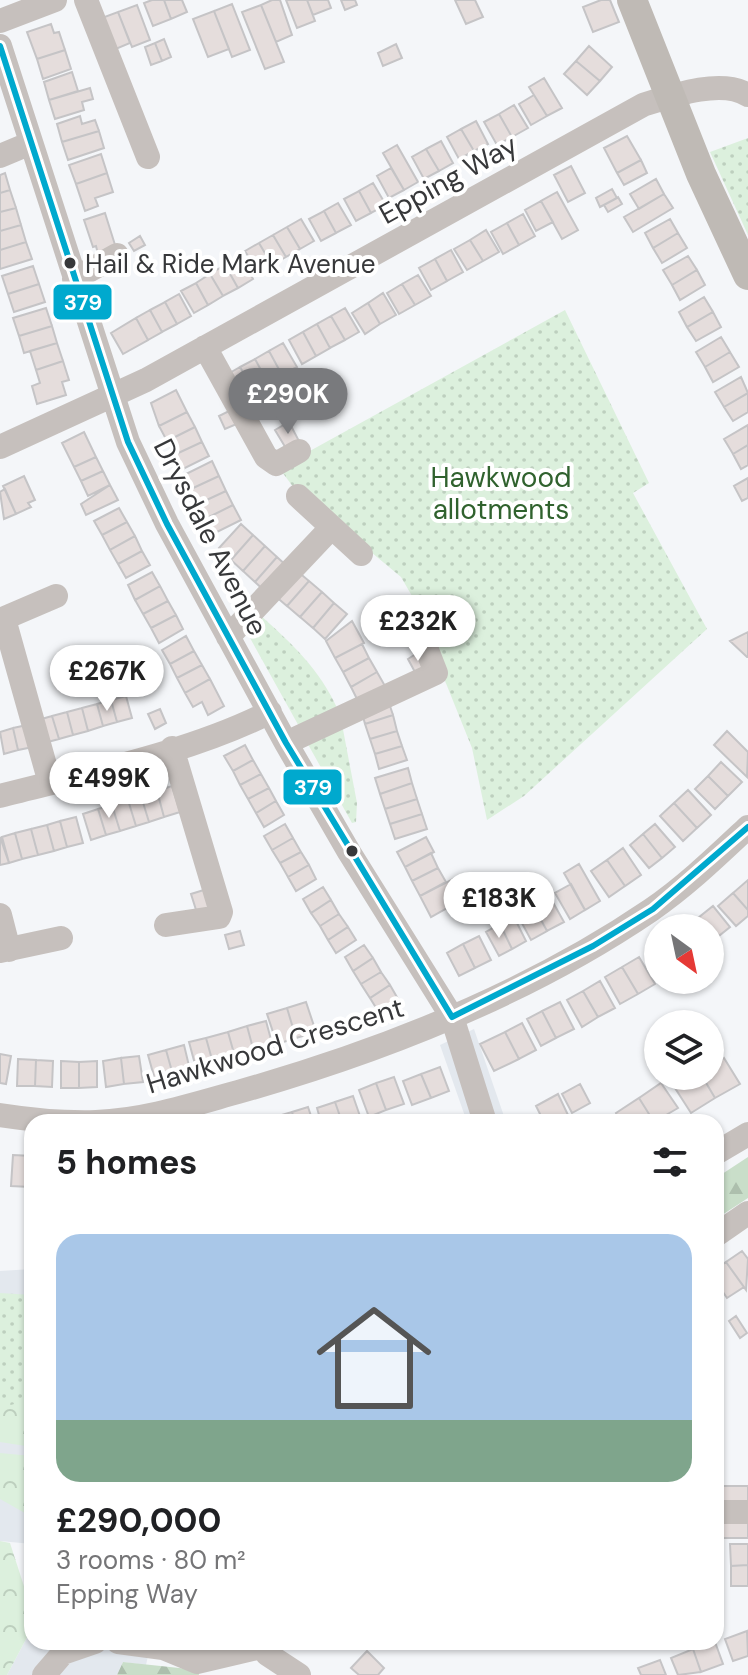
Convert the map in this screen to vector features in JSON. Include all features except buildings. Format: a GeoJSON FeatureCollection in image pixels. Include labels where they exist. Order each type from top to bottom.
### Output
{"type":"FeatureCollection","features":[{"type":"Feature","properties":{"kind":"main road"},"geometry":{"type":"LineString","coordinates":[[632,0],[669,97],[748,275]]}},
{"type":"Feature","properties":{"kind":"street"},"geometry":{"type":"LineString","coordinates":[[0,21],[55,0]]}},
{"type":"Feature","properties":{"kind":"street"},"geometry":{"type":"LineString","coordinates":[[86,0],[148,157]]}},
{"type":"Feature","properties":{"kind":"street","name":"Drysdale Avenue"},"geometry":{"type":"LineString","coordinates":[[0,46],[111,398],[167,524],[349,852],[452,1017],[482,1114]]}},
{"type":"Feature","properties":{"kind":"street","name":"Epping Way"},"geometry":{"type":"LineString","coordinates":[[0,447],[111,398],[643,105],[715,89],[741,91],[748,95]]}},
{"type":"Feature","properties":{"kind":"street"},"geometry":{"type":"LineString","coordinates":[[0,156],[31,143]]}},
{"type":"Feature","properties":{"kind":"street"},"geometry":{"type":"LineString","coordinates":[[74,279],[117,255]]}},
{"type":"Feature","properties":{"kind":"street"},"geometry":{"type":"LineString","coordinates":[[205,347],[266,457],[276,464],[299,451]]}},
{"type":"Feature","properties":{"kind":"street"},"geometry":{"type":"LineString","coordinates":[[298,496],[361,554]]}},
{"type":"Feature","properties":{"kind":"street"},"geometry":{"type":"LineString","coordinates":[[228,637],[331,528]]}},
{"type":"Feature","properties":{"kind":"street"},"geometry":{"type":"LineString","coordinates":[[50,783],[2,619],[56,596]]}},
{"type":"Feature","properties":{"kind":"street"},"geometry":{"type":"LineString","coordinates":[[286,743],[436,673],[427,650],[426,634]]}},
{"type":"Feature","properties":{"kind":"street"},"geometry":{"type":"LineString","coordinates":[[0,796],[237,728],[270,712]]}},
{"type":"Feature","properties":{"kind":"street"},"geometry":{"type":"LineString","coordinates":[[166,925],[219,917],[221,912],[172,748]]}},
{"type":"Feature","properties":{"kind":"street","name":"Hawkwood Crescent"},"geometry":{"type":"LineString","coordinates":[[157,1114],[301,1074],[452,1017],[593,946],[653,909],[748,827]]}},
{"type":"Feature","properties":{"kind":"street"},"geometry":{"type":"LineString","coordinates":[[0,915],[5,950],[61,938]]}},
{"type":"Feature","properties":{"kind":"street","name":"Hawkwood Crescent"},"geometry":{"type":"LineString","coordinates":[[0,1115],[24,1119]]}},
{"type":"Feature","properties":{"kind":"street"},"geometry":{"type":"LineString","coordinates":[[724,1148],[748,1134]]}},
{"type":"Feature","properties":{"kind":"street"},"geometry":{"type":"LineString","coordinates":[[724,1230],[748,1213]]}},
{"type":"Feature","properties":{"kind":"street"},"geometry":{"type":"LineString","coordinates":[[724,1512],[748,1512]]}},
{"type":"Feature","properties":{"kind":"street"},"geometry":{"type":"LineString","coordinates":[[44,1675],[63,1653],[72,1650]]}},
{"type":"Feature","properties":{"kind":"street"},"geometry":{"type":"LineString","coordinates":[[181,1650],[197,1662],[265,1650],[299,1675]]}},
{"type":"Feature","properties":{"kind":"shaded area"},"geometry":{"type":"Polygon","coordinates":[[[474,1029],[503,1114],[464,1114],[440,1045],[474,1029]]]}},
{"type":"Feature","properties":{"kind":"shaded area"},"geometry":{"type":"Polygon","coordinates":[[[24,1270],[24,1543],[0,1541],[0,1271],[24,1270]]]}},
{"type":"Feature","properties":{"kind":"shaded area"},"geometry":{"type":"Polygon","coordinates":[[[24,1643],[24,1650],[149,1650],[146,1665],[123,1662],[117,1675],[7,1675],[24,1643]]]}},
{"type":"Feature","properties":{"kind":"green space"},"geometry":{"type":"Polygon","coordinates":[[[748,138],[748,235],[710,152],[748,138]]]}},
{"type":"Feature","properties":{"kind":"green space","name":"Hawkwood allotments"},"geometry":{"type":"Polygon","coordinates":[[[565,310],[649,483],[633,493],[707,629],[524,796],[487,820],[472,748],[431,646],[436,626],[421,595],[412,596],[401,577],[294,488],[279,468],[565,310]]]}},
{"type":"Feature","properties":{"kind":"green space"},"geometry":{"type":"Polygon","coordinates":[[[259,614],[314,669],[338,710],[301,730],[245,629],[259,614]]]}},
{"type":"Feature","properties":{"kind":"green space"},"geometry":{"type":"Polygon","coordinates":[[[341,719],[357,803],[356,822],[352,823],[305,739],[341,719]]]}},
{"type":"Feature","properties":{"kind":"green space"},"geometry":{"type":"Polygon","coordinates":[[[748,1157],[748,1198],[724,1214],[724,1173],[748,1157]]]}},
{"type":"Feature","properties":{"kind":"green space"},"geometry":{"type":"Polygon","coordinates":[[[0,1293],[24,1294],[24,1440],[0,1436],[0,1293]]]}},
{"type":"Feature","properties":{"kind":"green space"},"geometry":{"type":"Polygon","coordinates":[[[24,1401],[24,1446],[0,1442],[0,1408],[24,1401]]]}},
{"type":"Feature","properties":{"kind":"green space"},"geometry":{"type":"Polygon","coordinates":[[[0,1453],[24,1455],[24,1512],[0,1499],[0,1453]]]}},
{"type":"Feature","properties":{"kind":"green space"},"geometry":{"type":"Polygon","coordinates":[[[0,1541],[10,1543],[24,1586],[24,1643],[7,1675],[0,1675],[0,1541]]]}},
{"type":"Feature","properties":{"kind":"green space"},"geometry":{"type":"Polygon","coordinates":[[[123,1662],[198,1670],[199,1675],[117,1675],[123,1662]]]}},
{"type":"Feature","properties":{"kind":"transit line","name":"379"},"geometry":{"type":"LineString","coordinates":[[0,46],[128,442],[167,524],[286,743],[452,1017]]}},
{"type":"Feature","properties":{"kind":"transit line","name":"379"},"geometry":{"type":"LineString","coordinates":[[452,1017],[593,946],[653,909],[748,827]]}},
{"type":"Feature","properties":{"kind":"place","name":"Hail & Ride Mark Avenue"},"geometry":{"type":"Point","coordinates":[70,263]}}]}
